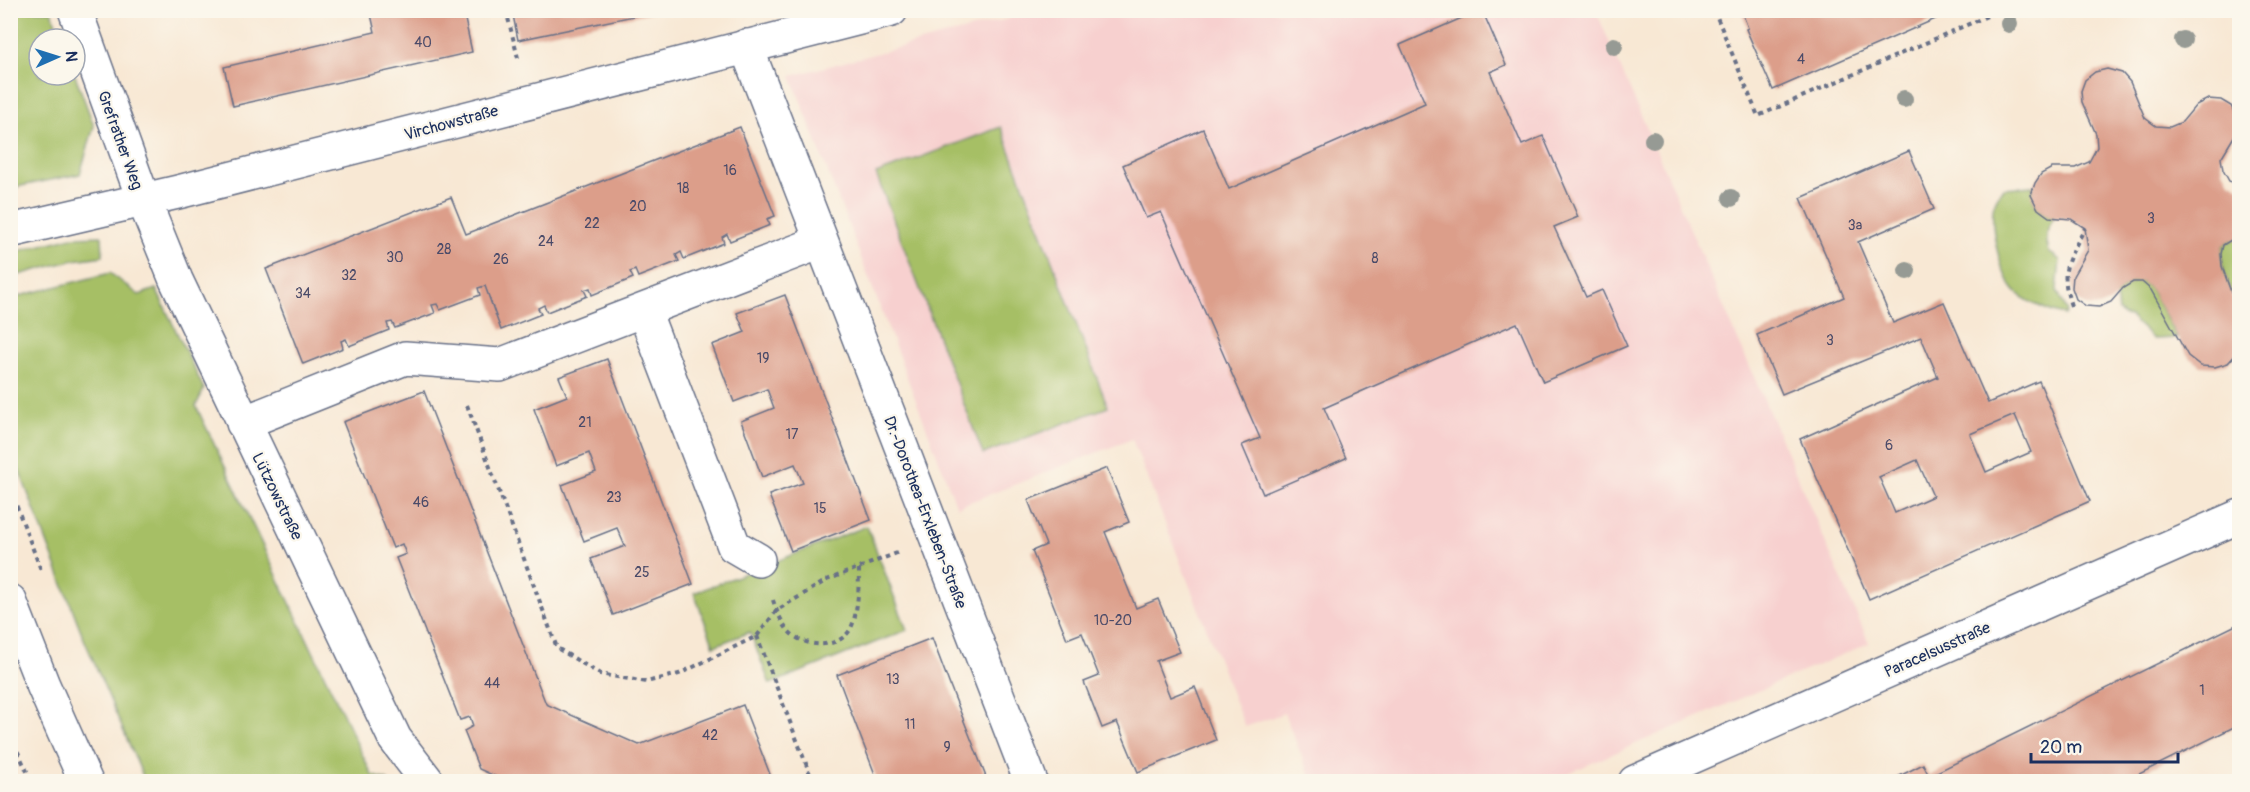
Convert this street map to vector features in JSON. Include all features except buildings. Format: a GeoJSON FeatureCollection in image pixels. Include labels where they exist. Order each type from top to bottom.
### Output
{"type":"FeatureCollection","features":[{"type":"Feature","properties":{"kind":"street","name":"Grefrather Weg"},"geometry":{"type":"LineString","coordinates":[[75,10],[144,201]]}},
{"type":"Feature","properties":{"kind":"street","name":"Virchowstraße"},"geometry":{"type":"LineString","coordinates":[[10,231],[144,201],[891,10]]}},
{"type":"Feature","properties":{"kind":"street","name":"Dr.-Dorothea-Erxleben-Straße"},"geometry":{"type":"LineString","coordinates":[[746,46],[1031,782]]}},
{"type":"Feature","properties":{"kind":"street","name":"Lützowstraße"},"geometry":{"type":"LineString","coordinates":[[144,201],[176,280],[395,739],[428,782]]}},
{"type":"Feature","properties":{"kind":"street"},"geometry":{"type":"LineString","coordinates":[[243,423],[405,357],[500,365],[821,242]]}},
{"type":"Feature","properties":{"kind":"street"},"geometry":{"type":"LineString","coordinates":[[644,311],[734,546],[758,560]]}},
{"type":"Feature","properties":{"kind":"street","name":"Paracelsusstraße"},"geometry":{"type":"LineString","coordinates":[[1635,782],[2240,516]]}},
{"type":"Feature","properties":{"kind":"street"},"geometry":{"type":"LineString","coordinates":[[10,601],[86,782]]}},
{"type":"Feature","properties":{"kind":"path"},"geometry":{"type":"LineString","coordinates":[[506,10],[519,63]]}},
{"type":"Feature","properties":{"kind":"path"},"geometry":{"type":"LineString","coordinates":[[1714,10],[1758,116],[2001,10]]}},
{"type":"Feature","properties":{"kind":"path"},"geometry":{"type":"LineString","coordinates":[[2071,306],[2065,288],[2064,270],[2085,228]]}},
{"type":"Feature","properties":{"kind":"path"},"geometry":{"type":"LineString","coordinates":[[453,362],[557,648],[600,674],[646,682],[679,674],[757,636],[777,610],[827,580],[936,537]]}},
{"type":"Feature","properties":{"kind":"path"},"geometry":{"type":"LineString","coordinates":[[777,610],[788,631],[808,643],[828,644],[841,640],[851,628],[859,589],[859,568]]}},
{"type":"Feature","properties":{"kind":"path"},"geometry":{"type":"LineString","coordinates":[[757,636],[813,782]]}},
{"type":"Feature","properties":{"kind":"path"},"geometry":{"type":"LineString","coordinates":[[10,735],[32,782]]}},
{"type":"Feature","properties":{"kind":"shaded area"},"geometry":{"type":"Polygon","coordinates":[[[1038,11],[1596,11],[1869,643],[1550,781],[1312,781],[1284,713],[1245,727],[1132,439],[957,507],[791,76],[1038,11]]]}},
{"type":"Feature","properties":{"kind":"green space"},"geometry":{"type":"Polygon","coordinates":[[[11,10],[51,11],[57,27],[27,27],[27,87],[79,87],[94,126],[80,174],[11,188],[11,10]]]}},
{"type":"Feature","properties":{"kind":"green space"},"geometry":{"type":"Polygon","coordinates":[[[1001,127],[1108,407],[983,454],[876,174],[1001,127]]]}},
{"type":"Feature","properties":{"kind":"green space"},"geometry":{"type":"Polygon","coordinates":[[[2033,186],[2036,206],[2044,214],[2054,217],[2049,226],[2047,242],[2049,252],[2060,260],[2057,290],[2067,312],[2065,315],[2038,306],[2014,290],[2005,273],[1995,240],[1994,206],[2003,188],[2033,186]]]}},
{"type":"Feature","properties":{"kind":"green space"},"geometry":{"type":"Polygon","coordinates":[[[102,236],[103,256],[74,260],[11,277],[11,253],[72,237],[102,236]]]}},
{"type":"Feature","properties":{"kind":"green space"},"geometry":{"type":"Polygon","coordinates":[[[2239,239],[2239,288],[2231,293],[2224,269],[2222,251],[2223,245],[2231,240],[2239,239]]]}},
{"type":"Feature","properties":{"kind":"green space"},"geometry":{"type":"Polygon","coordinates":[[[110,273],[139,295],[156,289],[204,389],[196,406],[372,775],[389,781],[145,781],[84,639],[11,449],[11,298],[110,273]]]}},
{"type":"Feature","properties":{"kind":"green space"},"geometry":{"type":"Polygon","coordinates":[[[2133,282],[2142,282],[2151,290],[2177,338],[2153,339],[2130,317],[2118,311],[2116,296],[2133,282]]]}},
{"type":"Feature","properties":{"kind":"green space"},"geometry":{"type":"Polygon","coordinates":[[[867,526],[907,630],[770,684],[750,632],[714,646],[694,593],[867,526]]]}}]}
